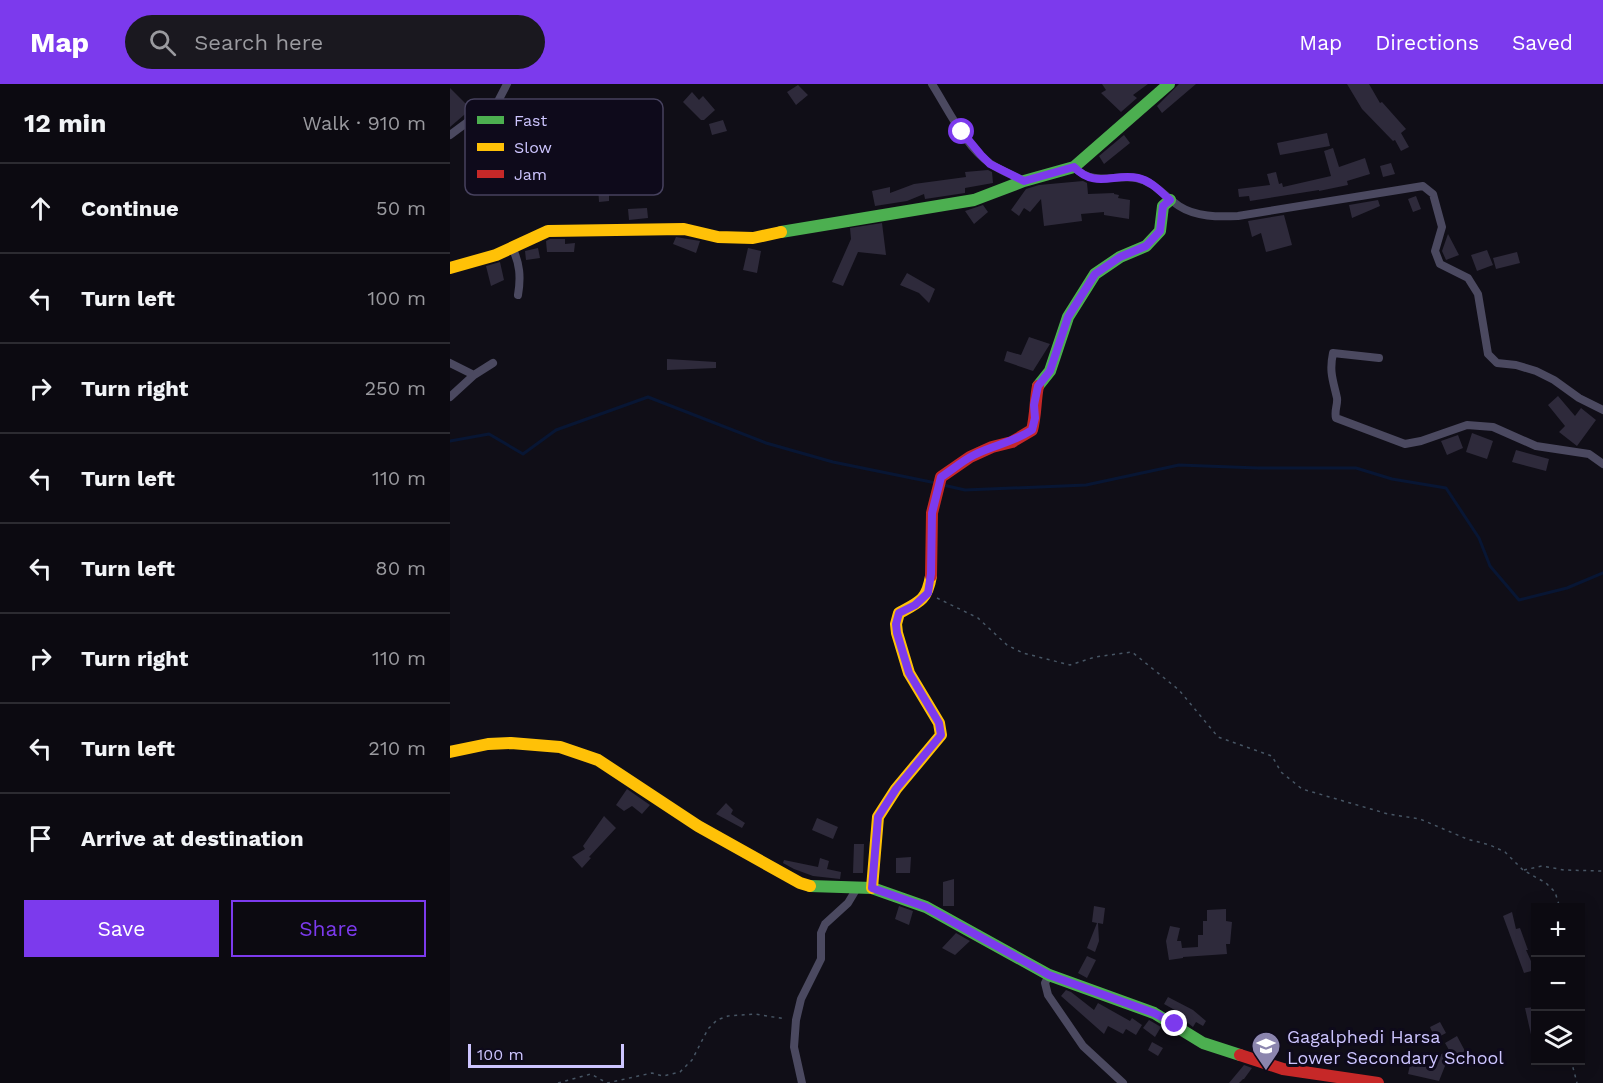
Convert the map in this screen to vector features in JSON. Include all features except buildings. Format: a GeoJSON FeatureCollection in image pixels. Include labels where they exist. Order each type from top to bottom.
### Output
{"type":"FeatureCollection","features":[{"type":"Feature","properties":{"kind":"street"},"geometry":{"type":"LineString","coordinates":[[499,99],[507,84]]}},
{"type":"Feature","properties":{"kind":"street"},"geometry":{"type":"LineString","coordinates":[[933,84],[962,132],[981,155],[990,164],[1024,181]]}},
{"type":"Feature","properties":{"kind":"street"},"geometry":{"type":"LineString","coordinates":[[450,268],[496,255],[548,231],[684,229],[718,237],[753,238],[974,200],[1024,181],[1074,167],[1169,84]]}},
{"type":"Feature","properties":{"kind":"street"},"geometry":{"type":"LineString","coordinates":[[450,135],[465,123]]}},
{"type":"Feature","properties":{"kind":"street"},"geometry":{"type":"LineString","coordinates":[[1074,167],[1081,174],[1100,180],[1137,178],[1152,184],[1170,200],[1190,212],[1215,217],[1238,216],[1423,186],[1433,194],[1442,227],[1435,251],[1440,264],[1468,278],[1478,294],[1488,354],[1497,363],[1516,365],[1536,371],[1603,410]]}},
{"type":"Feature","properties":{"kind":"street"},"geometry":{"type":"LineString","coordinates":[[872,888],[878,817],[896,789],[941,735],[939,723],[909,673],[896,624],[899,613],[915,605],[928,593],[931,574],[932,513],[941,477],[970,457],[992,447],[1012,442],[1032,430],[1038,386],[1050,371],[1068,317],[1095,274],[1120,257],[1146,246],[1160,231],[1163,206],[1170,200]]}},
{"type":"Feature","properties":{"kind":"street"},"geometry":{"type":"LineString","coordinates":[[513,247],[521,276],[518,295]]}},
{"type":"Feature","properties":{"kind":"street"},"geometry":{"type":"LineString","coordinates":[[1379,358],[1333,352],[1330,368],[1336,398],[1334,412],[1336,418],[1405,444],[1421,441],[1467,425],[1486,426],[1536,446],[1589,454],[1603,464]]}},
{"type":"Feature","properties":{"kind":"street"},"geometry":{"type":"LineString","coordinates":[[450,363],[474,375]]}},
{"type":"Feature","properties":{"kind":"street"},"geometry":{"type":"LineString","coordinates":[[450,397],[474,375],[493,363]]}},
{"type":"Feature","properties":{"kind":"street"},"geometry":{"type":"LineString","coordinates":[[450,752],[488,744],[511,743],[560,747],[597,760],[698,826],[800,883],[811,886],[872,888],[926,907],[1049,975],[1154,1013],[1203,1043],[1283,1069],[1378,1083]]}},
{"type":"Feature","properties":{"kind":"street"},"geometry":{"type":"LineString","coordinates":[[802,1083],[794,1047],[796,1020],[801,999],[821,959],[821,933],[832,916],[848,903],[856,888]]}},
{"type":"Feature","properties":{"kind":"street"},"geometry":{"type":"LineString","coordinates":[[1049,975],[1045,983],[1048,995],[1083,1046],[1123,1083]]}},
{"type":"Feature","properties":{"kind":"path"},"geometry":{"type":"LineString","coordinates":[[928,593],[978,618],[1007,645],[1023,653],[1070,666],[1095,657],[1132,652],[1179,690],[1218,737],[1272,756],[1281,772],[1302,789],[1361,807],[1420,819],[1467,839],[1490,844],[1505,852],[1523,870],[1546,883],[1555,892],[1558,903]]}},
{"type":"Feature","properties":{"kind":"path"},"geometry":{"type":"LineString","coordinates":[[1523,870],[1542,866],[1564,870],[1603,872]]}},
{"type":"Feature","properties":{"kind":"path"},"geometry":{"type":"LineString","coordinates":[[558,1083],[591,1074],[607,1083],[652,1073],[663,1076],[680,1072],[692,1060],[708,1029],[717,1020],[728,1016],[755,1014],[796,1020]]}},
{"type":"Feature","properties":{"kind":"path"},"geometry":{"type":"LineString","coordinates":[[1572,1065],[1577,1083]]}},
{"type":"Feature","properties":{"kind":"waterway"},"geometry":{"type":"LineString","coordinates":[[450,441],[489,434],[523,454],[556,430],[648,397],[766,443],[833,462],[936,483]]}},
{"type":"Feature","properties":{"kind":"waterway"},"geometry":{"type":"LineString","coordinates":[[943,485],[965,490],[1086,485],[1179,465],[1356,468],[1392,479],[1446,488],[1479,538],[1490,566],[1519,600],[1567,588],[1603,573]]}},
{"type":"Feature","properties":{"kind":"traffic: fast"},"geometry":{"type":"LineString","coordinates":[[781,232],[974,200],[1024,181],[1074,167],[1169,84]]}},
{"type":"Feature","properties":{"kind":"traffic: fast"},"geometry":{"type":"LineString","coordinates":[[1038,386],[1050,371],[1068,317],[1095,274],[1120,257],[1146,246],[1160,231],[1163,206],[1170,200]]}},
{"type":"Feature","properties":{"kind":"traffic: fast"},"geometry":{"type":"LineString","coordinates":[[810,886],[872,888],[926,907],[1049,975],[1154,1013],[1203,1043],[1240,1055]]}},
{"type":"Feature","properties":{"kind":"traffic: slow"},"geometry":{"type":"LineString","coordinates":[[450,268],[496,255],[548,231],[684,229],[718,237],[753,238],[781,232]]}},
{"type":"Feature","properties":{"kind":"traffic: slow"},"geometry":{"type":"LineString","coordinates":[[872,888],[878,817],[896,789],[941,735],[939,723],[909,673],[896,624],[899,613],[917,603],[925,595],[931,576]]}},
{"type":"Feature","properties":{"kind":"traffic: slow"},"geometry":{"type":"LineString","coordinates":[[450,752],[488,744],[511,743],[560,747],[598,760],[698,826],[800,883],[810,886]]}},
{"type":"Feature","properties":{"kind":"traffic: jam"},"geometry":{"type":"LineString","coordinates":[[931,576],[932,513],[941,477],[970,457],[992,447],[1012,442],[1032,430],[1038,386]]}},
{"type":"Feature","properties":{"kind":"traffic: jam"},"geometry":{"type":"LineString","coordinates":[[1240,1055],[1283,1069],[1378,1083]]}},
{"type":"Feature","properties":{"kind":"place","name":"Gagalphedi Harsa Lower Secondary School"},"geometry":{"type":"Point","coordinates":[1266,1072]}},
{"type":"Feature","properties":{"kind":"route"},"geometry":{"type":"LineString","coordinates":[[962,132],[990,164],[1024,181],[1074,167],[1081,174],[1100,180],[1137,178],[1152,184],[1170,200],[1163,206],[1160,231],[1146,246],[1120,257],[1095,274],[1068,317],[1050,371],[1038,386],[1032,430],[1012,442],[992,447],[970,457],[941,477],[932,513],[931,574],[928,593],[915,605],[899,613],[896,624],[909,673],[939,723],[941,735],[896,789],[878,817],[872,888],[926,907],[1049,975],[1154,1013],[1175,1024]]}}]}
